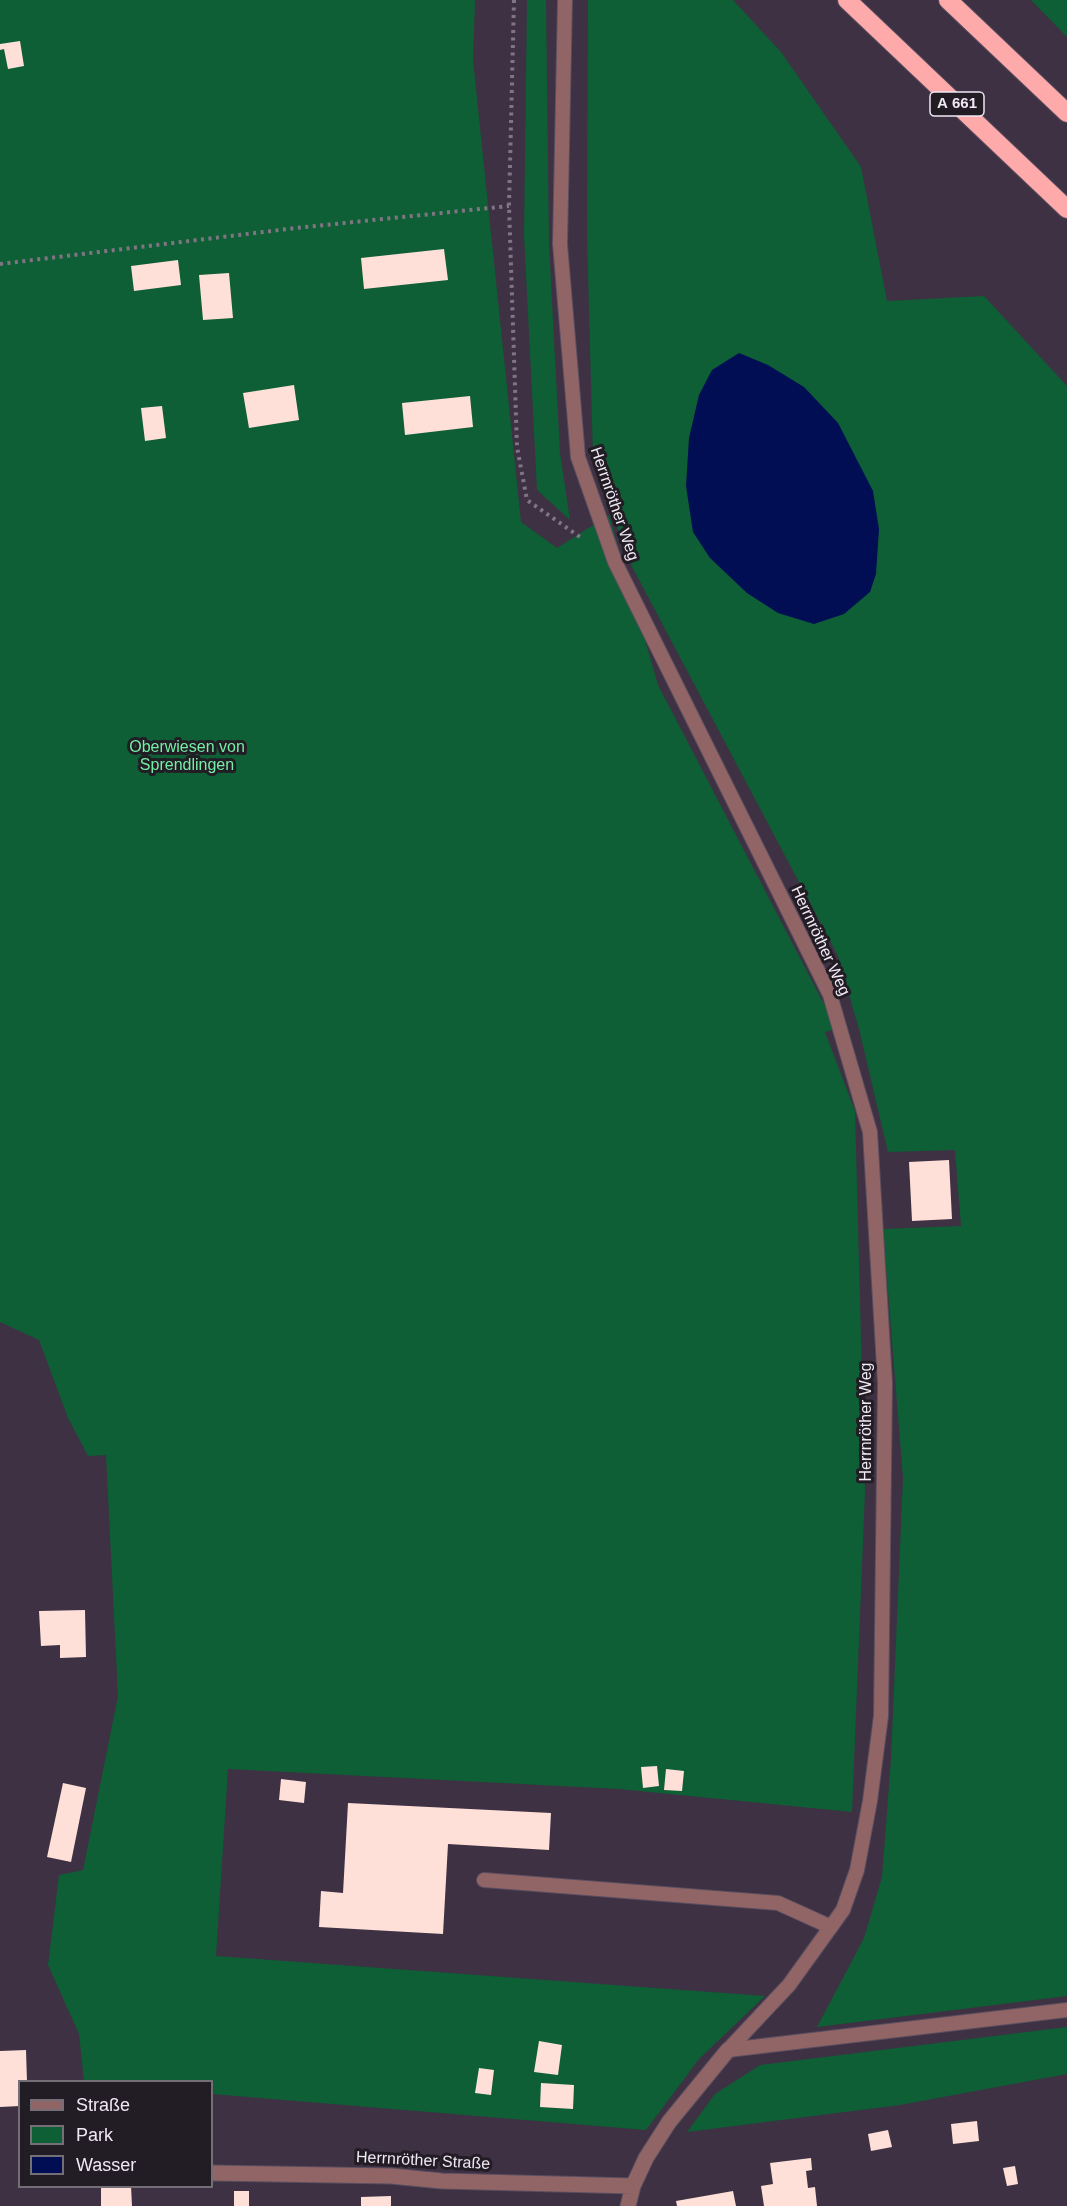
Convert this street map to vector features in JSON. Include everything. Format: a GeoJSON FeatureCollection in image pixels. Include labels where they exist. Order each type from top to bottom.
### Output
{"type":"FeatureCollection","features":[{"type":"Feature","properties":{"kind":"highway","name":"A 661"},"geometry":{"type":"LineString","coordinates":[[847,0],[1067,209]]}},
{"type":"Feature","properties":{"kind":"highway"},"geometry":{"type":"LineString","coordinates":[[948,0],[1067,113]]}},
{"type":"Feature","properties":{"kind":"street"},"geometry":{"type":"LineString","coordinates":[[628,2206],[633,2186],[646,2158],[669,2122],[728,2050]]}},
{"type":"Feature","properties":{"kind":"street","name":"Herrnröther Straße"},"geometry":{"type":"LineString","coordinates":[[213,2173],[391,2175],[442,2181],[633,2186]]}},
{"type":"Feature","properties":{"kind":"lane","name":"Herrnröther Weg"},"geometry":{"type":"LineString","coordinates":[[565,0],[560,244],[578,457],[615,562],[830,995],[870,1132],[885,1383],[881,1716],[870,1801],[856,1870],[843,1910],[831,1927]]}},
{"type":"Feature","properties":{"kind":"lane"},"geometry":{"type":"LineString","coordinates":[[484,1880],[778,1904],[831,1927],[789,1984],[728,2050]]}},
{"type":"Feature","properties":{"kind":"lane"},"geometry":{"type":"LineString","coordinates":[[728,2050],[1067,2010]]}},
{"type":"Feature","properties":{"kind":"path"},"geometry":{"type":"LineString","coordinates":[[514,0],[509,206],[517,447],[527,500],[615,562]]}},
{"type":"Feature","properties":{"kind":"path"},"geometry":{"type":"LineString","coordinates":[[0,264],[296,228],[509,206]]}},
{"type":"Feature","properties":{"kind":"green space","name":"Oberwiesen von Sprendlingen"},"geometry":{"type":"Polygon","coordinates":[[[0,0],[475,0],[473,60],[521,522],[557,548],[609,515],[658,685],[837,1029],[825,1032],[855,1111],[865,1492],[852,1812],[619,1789],[228,1769],[216,1956],[765,1996],[699,2059],[646,2130],[213,2094],[213,2080],[84,2080],[79,2034],[48,1965],[59,1875],[83,1870],[118,1696],[106,1455],[88,1456],[68,1418],[39,1340],[0,1322],[0,0]]]}},
{"type":"Feature","properties":{"kind":"green space"},"geometry":{"type":"Polygon","coordinates":[[[527,0],[546,0],[549,244],[560,453],[570,520],[537,490],[524,235],[527,0]]]}},
{"type":"Feature","properties":{"kind":"green space"},"geometry":{"type":"Polygon","coordinates":[[[588,0],[733,0],[781,52],[861,167],[887,301],[984,296],[1067,386],[1067,1996],[817,2027],[864,1938],[882,1877],[891,1759],[903,1478],[883,1229],[961,1226],[955,1150],[888,1152],[860,1033],[838,956],[628,559],[593,458],[587,235],[588,0]]]}},
{"type":"Feature","properties":{"kind":"green space"},"geometry":{"type":"Polygon","coordinates":[[[1031,0],[1067,0],[1067,37],[1031,0]]]}},
{"type":"Feature","properties":{"kind":"green space"},"geometry":{"type":"Polygon","coordinates":[[[1067,2027],[1067,2074],[900,2105],[687,2132],[715,2094],[760,2065],[1067,2027]]]}},
{"type":"Feature","properties":{"kind":"water"},"geometry":{"type":"Polygon","coordinates":[[[739,353],[768,365],[804,387],[838,423],[873,491],[879,529],[876,574],[870,592],[844,614],[814,624],[778,613],[747,593],[710,558],[693,532],[686,486],[689,438],[699,395],[712,370],[739,353]]]}},
{"type":"Feature","properties":{"kind":"building"},"geometry":{"type":"Polygon","coordinates":[[[20,41],[24,66],[8,69],[4,49],[0,50],[0,44],[20,41]]]}},
{"type":"Feature","properties":{"kind":"building"},"geometry":{"type":"Polygon","coordinates":[[[444,249],[448,280],[364,289],[361,258],[444,249]]]}},
{"type":"Feature","properties":{"kind":"building"},"geometry":{"type":"Polygon","coordinates":[[[178,260],[181,285],[134,291],[131,266],[178,260]]]}},
{"type":"Feature","properties":{"kind":"building"},"geometry":{"type":"Polygon","coordinates":[[[229,273],[233,318],[203,320],[199,275],[229,273]]]}},
{"type":"Feature","properties":{"kind":"building"},"geometry":{"type":"Polygon","coordinates":[[[294,385],[299,420],[249,428],[243,393],[294,385]]]}},
{"type":"Feature","properties":{"kind":"building"},"geometry":{"type":"Polygon","coordinates":[[[470,396],[473,427],[405,435],[402,403],[470,396]]]}},
{"type":"Feature","properties":{"kind":"building"},"geometry":{"type":"Polygon","coordinates":[[[162,406],[166,438],[145,441],[141,408],[162,406]]]}},
{"type":"Feature","properties":{"kind":"building"},"geometry":{"type":"Polygon","coordinates":[[[949,1160],[952,1219],[912,1221],[909,1162],[949,1160]]]}},
{"type":"Feature","properties":{"kind":"building"},"geometry":{"type":"Polygon","coordinates":[[[85,1610],[86,1657],[60,1658],[60,1645],[41,1646],[39,1611],[85,1610]]]}},
{"type":"Feature","properties":{"kind":"building"},"geometry":{"type":"Polygon","coordinates":[[[657,1766],[659,1786],[643,1788],[641,1767],[657,1766]]]}},
{"type":"Feature","properties":{"kind":"building"},"geometry":{"type":"Polygon","coordinates":[[[666,1769],[684,1771],[682,1791],[664,1790],[666,1769]]]}},
{"type":"Feature","properties":{"kind":"building"},"geometry":{"type":"Polygon","coordinates":[[[281,1779],[306,1782],[304,1803],[279,1800],[281,1779]]]}},
{"type":"Feature","properties":{"kind":"building"},"geometry":{"type":"Polygon","coordinates":[[[63,1783],[86,1788],[71,1862],[47,1857],[63,1783]]]}},
{"type":"Feature","properties":{"kind":"building"},"geometry":{"type":"Polygon","coordinates":[[[348,1803],[551,1813],[549,1850],[448,1844],[443,1934],[319,1927],[321,1891],[343,1893],[348,1803]]]}},
{"type":"Feature","properties":{"kind":"building"},"geometry":{"type":"Polygon","coordinates":[[[539,2041],[562,2045],[558,2075],[534,2072],[539,2041]]]}},
{"type":"Feature","properties":{"kind":"building"},"geometry":{"type":"Polygon","coordinates":[[[26,2050],[27,2080],[18,2080],[18,2106],[0,2107],[0,2051],[26,2050]]]}},
{"type":"Feature","properties":{"kind":"building"},"geometry":{"type":"Polygon","coordinates":[[[479,2068],[494,2070],[491,2095],[475,2093],[479,2068]]]}},
{"type":"Feature","properties":{"kind":"building"},"geometry":{"type":"Polygon","coordinates":[[[541,2083],[574,2085],[573,2109],[540,2107],[541,2083]]]}},
{"type":"Feature","properties":{"kind":"building"},"geometry":{"type":"Polygon","coordinates":[[[977,2121],[979,2141],[953,2144],[951,2124],[977,2121]]]}},
{"type":"Feature","properties":{"kind":"building"},"geometry":{"type":"Polygon","coordinates":[[[888,2130],[892,2147],[871,2151],[868,2134],[888,2130]]]}},
{"type":"Feature","properties":{"kind":"building"},"geometry":{"type":"Polygon","coordinates":[[[811,2158],[812,2170],[806,2171],[808,2188],[815,2187],[817,2206],[764,2206],[761,2186],[773,2184],[770,2163],[811,2158]]]}},
{"type":"Feature","properties":{"kind":"building"},"geometry":{"type":"Polygon","coordinates":[[[1015,2166],[1018,2184],[1007,2186],[1003,2168],[1015,2166]]]}},
{"type":"Feature","properties":{"kind":"building"},"geometry":{"type":"Polygon","coordinates":[[[101,2188],[131,2188],[132,2206],[101,2206],[101,2188]]]}},
{"type":"Feature","properties":{"kind":"building"},"geometry":{"type":"Polygon","coordinates":[[[234,2191],[249,2191],[249,2206],[234,2206],[234,2191]]]}},
{"type":"Feature","properties":{"kind":"building"},"geometry":{"type":"Polygon","coordinates":[[[733,2191],[736,2206],[677,2206],[676,2201],[733,2191]]]}},
{"type":"Feature","properties":{"kind":"building"},"geometry":{"type":"Polygon","coordinates":[[[391,2196],[391,2206],[361,2206],[361,2197],[391,2196]]]}}]}
